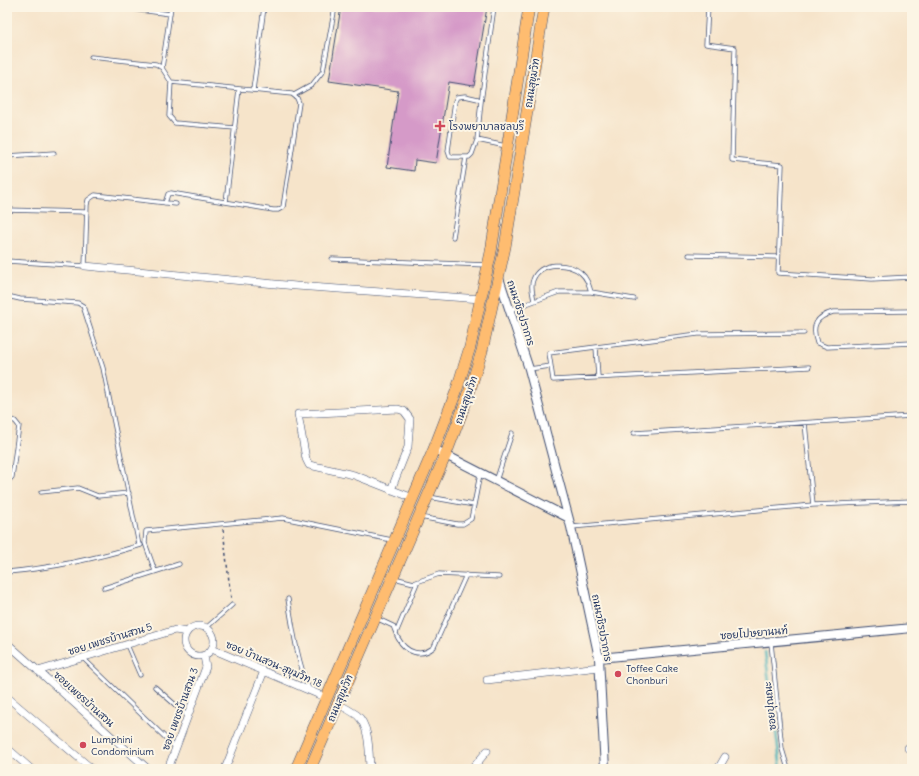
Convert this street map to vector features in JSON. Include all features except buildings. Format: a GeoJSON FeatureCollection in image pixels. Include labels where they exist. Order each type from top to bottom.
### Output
{"type":"FeatureCollection","features":[{"type":"Feature","properties":{"kind":"main road","name":"ถนนสุขุมวิท"},"geometry":{"type":"LineString","coordinates":[[296,769],[434,449],[456,392],[470,347],[488,265],[528,7]]}},
{"type":"Feature","properties":{"kind":"main road","name":"ถนนสุขุมวิท"},"geometry":{"type":"LineString","coordinates":[[310,769],[446,454],[468,396],[482,351],[499,278],[515,192],[544,7]]}},
{"type":"Feature","properties":{"kind":"street"},"geometry":{"type":"LineString","coordinates":[[85,266],[296,286],[481,299]]}},
{"type":"Feature","properties":{"kind":"street","name":"ถนนวชิรปราการ"},"geometry":{"type":"LineString","coordinates":[[499,278],[529,369],[567,517],[571,527],[599,658],[605,769]]}},
{"type":"Feature","properties":{"kind":"street"},"geometry":{"type":"LineString","coordinates":[[391,490],[408,447],[410,419],[404,411],[398,409],[298,414],[306,459],[309,465],[354,475],[391,490],[413,498]]}},
{"type":"Feature","properties":{"kind":"street"},"geometry":{"type":"LineString","coordinates":[[434,449],[567,517]]}},
{"type":"Feature","properties":{"kind":"street"},"geometry":{"type":"LineString","coordinates":[[198,626],[206,628],[213,634],[214,639],[212,649],[204,656],[195,656],[187,650],[184,641],[187,632],[198,626]]}},
{"type":"Feature","properties":{"kind":"street","name":"ซอยโปษยานนท์"},"geometry":{"type":"LineString","coordinates":[[599,658],[912,628]]}},
{"type":"Feature","properties":{"kind":"street","name":"ซอย เพชรบ้านสวน 5"},"geometry":{"type":"LineString","coordinates":[[38,671],[175,630],[187,632]]}},
{"type":"Feature","properties":{"kind":"street","name":"ซอยเพชรบ้านสวน"},"geometry":{"type":"LineString","coordinates":[[7,643],[148,769]]}},
{"type":"Feature","properties":{"kind":"street","name":"ซอย บ้านสวน-สุขุมวิท 18"},"geometry":{"type":"LineString","coordinates":[[212,649],[327,698]]}},
{"type":"Feature","properties":{"kind":"street","name":"ซอย เพชรบ้านสวน 3"},"geometry":{"type":"LineString","coordinates":[[168,769],[206,667],[204,656]]}},
{"type":"Feature","properties":{"kind":"street"},"geometry":{"type":"LineString","coordinates":[[487,680],[599,668]]}},
{"type":"Feature","properties":{"kind":"street"},"geometry":{"type":"LineString","coordinates":[[225,769],[264,671]]}},
{"type":"Feature","properties":{"kind":"street"},"geometry":{"type":"LineString","coordinates":[[7,697],[92,769]]}},
{"type":"Feature","properties":{"kind":"street"},"geometry":{"type":"LineString","coordinates":[[340,699],[358,715],[366,729],[370,769]]}},
{"type":"Feature","properties":{"kind":"street"},"geometry":{"type":"LineString","coordinates":[[472,769],[486,751]]}},
{"type":"Feature","properties":{"kind":"street"},"geometry":{"type":"LineString","coordinates":[[9,753],[31,769]]}},
{"type":"Feature","properties":{"kind":"street"},"geometry":{"type":"LineString","coordinates":[[718,769],[725,757]]}},
{"type":"Feature","properties":{"kind":"lane"},"geometry":{"type":"LineString","coordinates":[[117,7],[170,14]]}},
{"type":"Feature","properties":{"kind":"lane"},"geometry":{"type":"LineString","coordinates":[[162,68],[171,7]]}},
{"type":"Feature","properties":{"kind":"lane"},"geometry":{"type":"LineString","coordinates":[[253,90],[264,7]]}},
{"type":"Feature","properties":{"kind":"lane"},"geometry":{"type":"LineString","coordinates":[[171,82],[294,95],[312,85],[323,71],[335,7]]}},
{"type":"Feature","properties":{"kind":"lane"},"geometry":{"type":"LineString","coordinates":[[481,102],[478,99],[465,96],[457,97],[455,101],[448,154],[450,157],[466,157],[472,154],[477,140],[494,7]]}},
{"type":"Feature","properties":{"kind":"lane"},"geometry":{"type":"LineString","coordinates":[[708,7],[706,44],[735,48],[732,160],[782,165],[778,273],[872,279],[912,277]]}},
{"type":"Feature","properties":{"kind":"lane"},"geometry":{"type":"LineString","coordinates":[[91,57],[156,64],[162,68],[171,82],[170,116],[176,123],[234,128]]}},
{"type":"Feature","properties":{"kind":"lane"},"geometry":{"type":"LineString","coordinates":[[226,202],[239,89]]}},
{"type":"Feature","properties":{"kind":"lane"},"geometry":{"type":"LineString","coordinates":[[165,203],[168,194],[171,193],[278,210],[283,207],[299,102],[294,95]]}},
{"type":"Feature","properties":{"kind":"lane"},"geometry":{"type":"LineString","coordinates":[[477,140],[507,146]]}},
{"type":"Feature","properties":{"kind":"lane"},"geometry":{"type":"LineString","coordinates":[[7,156],[54,153]]}},
{"type":"Feature","properties":{"kind":"lane"},"geometry":{"type":"LineString","coordinates":[[453,237],[466,157]]}},
{"type":"Feature","properties":{"kind":"lane"},"geometry":{"type":"LineString","coordinates":[[7,261],[85,266],[86,212],[88,200],[95,196],[176,204]]}},
{"type":"Feature","properties":{"kind":"lane"},"geometry":{"type":"LineString","coordinates":[[7,210],[86,212]]}},
{"type":"Feature","properties":{"kind":"lane"},"geometry":{"type":"LineString","coordinates":[[689,255],[778,257]]}},
{"type":"Feature","properties":{"kind":"lane"},"geometry":{"type":"LineString","coordinates":[[332,259],[488,265]]}},
{"type":"Feature","properties":{"kind":"lane"},"geometry":{"type":"LineString","coordinates":[[534,301],[532,281],[535,275],[548,266],[555,265],[580,272],[585,277],[591,292]]}},
{"type":"Feature","properties":{"kind":"lane"},"geometry":{"type":"LineString","coordinates":[[510,310],[559,292],[591,292],[634,299]]}},
{"type":"Feature","properties":{"kind":"lane"},"geometry":{"type":"LineString","coordinates":[[7,296],[20,299],[78,303],[83,306],[103,368],[139,545]]}},
{"type":"Feature","properties":{"kind":"lane"},"geometry":{"type":"LineString","coordinates":[[912,311],[834,312],[823,315],[815,323],[814,334],[817,343],[827,347],[912,344]]}},
{"type":"Feature","properties":{"kind":"lane"},"geometry":{"type":"LineString","coordinates":[[804,334],[698,334],[549,353],[553,380],[809,367]]}},
{"type":"Feature","properties":{"kind":"lane"},"geometry":{"type":"LineString","coordinates":[[596,347],[598,377]]}},
{"type":"Feature","properties":{"kind":"lane"},"geometry":{"type":"LineString","coordinates":[[529,369],[551,366]]}},
{"type":"Feature","properties":{"kind":"lane"},"geometry":{"type":"LineString","coordinates":[[634,433],[912,416]]}},
{"type":"Feature","properties":{"kind":"lane"},"geometry":{"type":"LineString","coordinates":[[7,419],[15,422],[19,426],[12,477],[7,482]]}},
{"type":"Feature","properties":{"kind":"lane"},"geometry":{"type":"LineString","coordinates":[[805,423],[813,505]]}},
{"type":"Feature","properties":{"kind":"lane"},"geometry":{"type":"LineString","coordinates":[[496,481],[512,433]]}},
{"type":"Feature","properties":{"kind":"lane"},"geometry":{"type":"LineString","coordinates":[[420,517],[463,524],[471,519],[481,473]]}},
{"type":"Feature","properties":{"kind":"lane"},"geometry":{"type":"LineString","coordinates":[[41,492],[78,488],[98,496],[129,493]]}},
{"type":"Feature","properties":{"kind":"lane"},"geometry":{"type":"LineString","coordinates":[[428,497],[474,505]]}},
{"type":"Feature","properties":{"kind":"lane"},"geometry":{"type":"LineString","coordinates":[[571,527],[813,505],[912,501]]}},
{"type":"Feature","properties":{"kind":"lane"},"geometry":{"type":"LineString","coordinates":[[154,571],[145,543],[146,531],[283,518],[394,540]]}},
{"type":"Feature","properties":{"kind":"lane"},"geometry":{"type":"LineString","coordinates":[[7,572],[96,559],[145,543]]}},
{"type":"Feature","properties":{"kind":"lane"},"geometry":{"type":"LineString","coordinates":[[104,588],[179,564]]}},
{"type":"Feature","properties":{"kind":"lane"},"geometry":{"type":"LineString","coordinates":[[393,578],[417,583],[439,574],[498,577]]}},
{"type":"Feature","properties":{"kind":"lane"},"geometry":{"type":"LineString","coordinates":[[375,618],[393,626],[403,644],[416,654],[428,652],[434,647],[466,575]]}},
{"type":"Feature","properties":{"kind":"lane"},"geometry":{"type":"LineString","coordinates":[[396,633],[417,583]]}},
{"type":"Feature","properties":{"kind":"lane"},"geometry":{"type":"LineString","coordinates":[[288,599],[294,638],[304,677],[309,690]]}},
{"type":"Feature","properties":{"kind":"lane"},"geometry":{"type":"LineString","coordinates":[[206,628],[232,605]]}},
{"type":"Feature","properties":{"kind":"lane","name":"ซอยปุณณะ"},"geometry":{"type":"LineString","coordinates":[[771,642],[782,750],[788,769]]}},
{"type":"Feature","properties":{"kind":"lane"},"geometry":{"type":"LineString","coordinates":[[126,644],[140,675]]}},
{"type":"Feature","properties":{"kind":"lane"},"geometry":{"type":"LineString","coordinates":[[82,658],[176,748]]}},
{"type":"Feature","properties":{"kind":"lane"},"geometry":{"type":"LineString","coordinates":[[155,687],[188,716]]}},
{"type":"Feature","properties":{"kind":"path"},"geometry":{"type":"LineString","coordinates":[[222,524],[232,605]]}},
{"type":"Feature","properties":{"kind":"waterway"},"geometry":{"type":"LineString","coordinates":[[765,652],[781,769]]}},
{"type":"Feature","properties":{"kind":"place","name":"โรงพยาบาลชลบุรี"},"geometry":{"type":"Point","coordinates":[440,126]}},
{"type":"Feature","properties":{"kind":"place","name":"Toffee Cake Chonburi"},"geometry":{"type":"Point","coordinates":[618,674]}},
{"type":"Feature","properties":{"kind":"place","name":"Lumphini Condominium"},"geometry":{"type":"Point","coordinates":[83,745]}}]}
